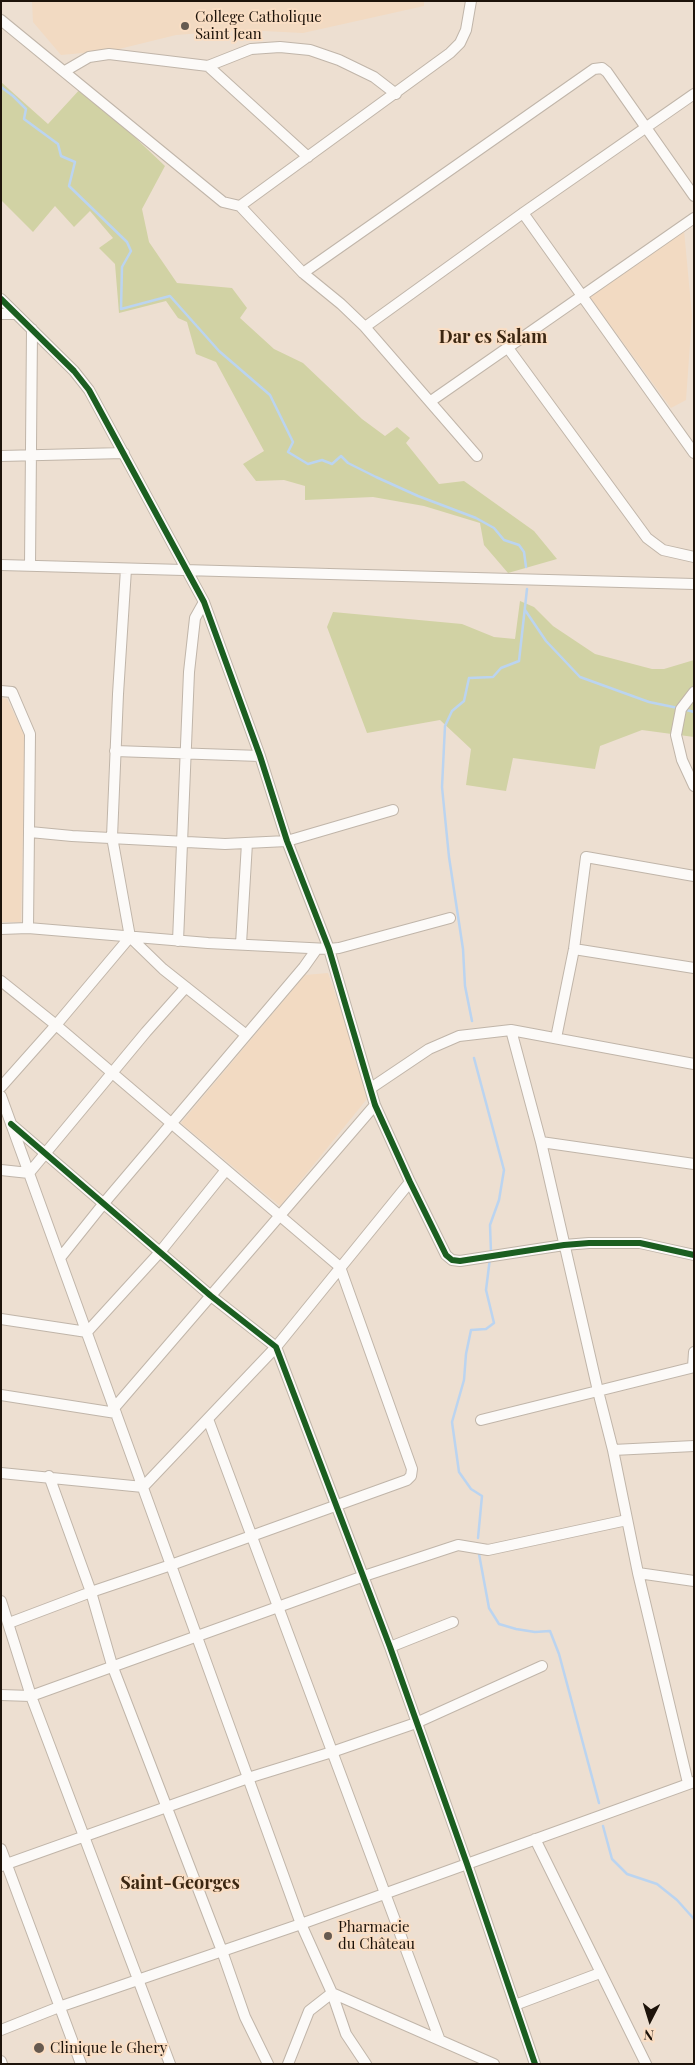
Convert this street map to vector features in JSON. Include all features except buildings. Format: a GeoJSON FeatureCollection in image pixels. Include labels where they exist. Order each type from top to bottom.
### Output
{"type":"FeatureCollection","features":[{"type":"Feature","properties":{"kind":"street"},"geometry":{"type":"LineString","coordinates":[[240,206],[450,53],[460,43],[466,30],[471,1]]}},
{"type":"Feature","properties":{"kind":"street"},"geometry":{"type":"LineString","coordinates":[[1,20],[223,202],[240,206],[303,273],[342,304],[365,326],[477,456]]}},
{"type":"Feature","properties":{"kind":"street"},"geometry":{"type":"LineString","coordinates":[[65,71],[89,56],[108,54],[208,66],[251,49],[280,47],[310,50],[339,60],[374,77],[396,94]]}},
{"type":"Feature","properties":{"kind":"street"},"geometry":{"type":"LineString","coordinates":[[208,66],[308,157]]}},
{"type":"Feature","properties":{"kind":"street"},"geometry":{"type":"LineString","coordinates":[[303,273],[594,69],[602,68],[607,72],[694,196]]}},
{"type":"Feature","properties":{"kind":"street"},"geometry":{"type":"LineString","coordinates":[[365,326],[694,94]]}},
{"type":"Feature","properties":{"kind":"street"},"geometry":{"type":"LineString","coordinates":[[523,213],[694,452]]}},
{"type":"Feature","properties":{"kind":"street"},"geometry":{"type":"LineString","coordinates":[[431,401],[694,218]]}},
{"type":"Feature","properties":{"kind":"street"},"geometry":{"type":"LineString","coordinates":[[1,299],[74,371],[89,390],[204,602],[260,756],[287,841],[329,949],[376,1104],[410,1182],[446,1255],[452,1260],[460,1261],[564,1245],[640,1244],[694,1255]]}},
{"type":"Feature","properties":{"kind":"street"},"geometry":{"type":"LineString","coordinates":[[1,314],[16,314]]}},
{"type":"Feature","properties":{"kind":"street"},"geometry":{"type":"LineString","coordinates":[[30,566],[32,329]]}},
{"type":"Feature","properties":{"kind":"street"},"geometry":{"type":"LineString","coordinates":[[508,348],[647,538],[663,550],[694,557]]}},
{"type":"Feature","properties":{"kind":"street"},"geometry":{"type":"LineString","coordinates":[[1,456],[124,453]]}},
{"type":"Feature","properties":{"kind":"street"},"geometry":{"type":"LineString","coordinates":[[1,564],[188,571],[694,584]]}},
{"type":"Feature","properties":{"kind":"street"},"geometry":{"type":"LineString","coordinates":[[126,569],[112,837],[130,938],[163,969],[246,1034]]}},
{"type":"Feature","properties":{"kind":"street"},"geometry":{"type":"LineString","coordinates":[[178,941],[189,672],[195,618],[204,602]]}},
{"type":"Feature","properties":{"kind":"street"},"geometry":{"type":"LineString","coordinates":[[1,691],[12,692],[30,734],[28,928]]}},
{"type":"Feature","properties":{"kind":"street"},"geometry":{"type":"LineString","coordinates":[[694,692],[681,709],[676,735],[682,760],[694,786]]}},
{"type":"Feature","properties":{"kind":"street"},"geometry":{"type":"LineString","coordinates":[[115,751],[260,756]]}},
{"type":"Feature","properties":{"kind":"street"},"geometry":{"type":"LineString","coordinates":[[30,832],[72,836],[182,841],[247,843],[287,841],[393,810]]}},
{"type":"Feature","properties":{"kind":"street"},"geometry":{"type":"LineString","coordinates":[[241,944],[247,843]]}},
{"type":"Feature","properties":{"kind":"street"},"geometry":{"type":"LineString","coordinates":[[556,1038],[574,949],[586,857],[694,876]]}},
{"type":"Feature","properties":{"kind":"street"},"geometry":{"type":"LineString","coordinates":[[1,929],[28,928],[130,938],[316,950],[339,948],[450,918]]}},
{"type":"Feature","properties":{"kind":"street"},"geometry":{"type":"LineString","coordinates":[[1,1087],[130,938]]}},
{"type":"Feature","properties":{"kind":"street"},"geometry":{"type":"LineString","coordinates":[[574,949],[694,968]]}},
{"type":"Feature","properties":{"kind":"street"},"geometry":{"type":"LineString","coordinates":[[60,1258],[171,1123],[304,967],[316,950]]}},
{"type":"Feature","properties":{"kind":"street"},"geometry":{"type":"LineString","coordinates":[[1,981],[56,1025],[340,1266],[412,1469],[411,1476],[407,1480],[9,1623]]}},
{"type":"Feature","properties":{"kind":"street"},"geometry":{"type":"LineString","coordinates":[[29,1173],[186,987]]}},
{"type":"Feature","properties":{"kind":"street"},"geometry":{"type":"LineString","coordinates":[[371,1088],[429,1049],[459,1036],[511,1030],[694,1064]]}},
{"type":"Feature","properties":{"kind":"street"},"geometry":{"type":"LineString","coordinates":[[1,2030],[59,2007],[301,1924],[691,1783],[638,1573],[613,1450],[541,1142],[511,1030]]}},
{"type":"Feature","properties":{"kind":"street"},"geometry":{"type":"LineString","coordinates":[[1,1096],[301,1924],[332,1993],[346,2034],[366,2064]]}},
{"type":"Feature","properties":{"kind":"street"},"geometry":{"type":"LineString","coordinates":[[116,1410],[376,1104]]}},
{"type":"Feature","properties":{"kind":"street"},"geometry":{"type":"LineString","coordinates":[[11,1124],[211,1296],[276,1346],[338,1505],[390,1647],[535,2064]]}},
{"type":"Feature","properties":{"kind":"street"},"geometry":{"type":"LineString","coordinates":[[541,1142],[694,1164]]}},
{"type":"Feature","properties":{"kind":"street"},"geometry":{"type":"LineString","coordinates":[[1,1170],[29,1173]]}},
{"type":"Feature","properties":{"kind":"street"},"geometry":{"type":"LineString","coordinates":[[87,1332],[160,1252],[226,1170]]}},
{"type":"Feature","properties":{"kind":"street"},"geometry":{"type":"LineString","coordinates":[[143,1487],[276,1346],[410,1182]]}},
{"type":"Feature","properties":{"kind":"street"},"geometry":{"type":"LineString","coordinates":[[1,1319],[87,1332]]}},
{"type":"Feature","properties":{"kind":"street"},"geometry":{"type":"LineString","coordinates":[[480,1420],[693,1367],[694,1352]]}},
{"type":"Feature","properties":{"kind":"street"},"geometry":{"type":"LineString","coordinates":[[1,1395],[116,1410]]}},
{"type":"Feature","properties":{"kind":"street"},"geometry":{"type":"LineString","coordinates":[[208,1419],[439,2038]]}},
{"type":"Feature","properties":{"kind":"street"},"geometry":{"type":"LineString","coordinates":[[613,1450],[694,1446]]}},
{"type":"Feature","properties":{"kind":"street"},"geometry":{"type":"LineString","coordinates":[[1,1473],[49,1476],[143,1487]]}},
{"type":"Feature","properties":{"kind":"street"},"geometry":{"type":"LineString","coordinates":[[49,1476],[91,1592],[112,1665],[168,1808],[245,2017],[268,2064]]}},
{"type":"Feature","properties":{"kind":"street"},"geometry":{"type":"LineString","coordinates":[[1,1695],[31,1696],[112,1665],[364,1576],[458,1545],[488,1550],[627,1520]]}},
{"type":"Feature","properties":{"kind":"street"},"geometry":{"type":"LineString","coordinates":[[638,1573],[694,1580]]}},
{"type":"Feature","properties":{"kind":"street"},"geometry":{"type":"LineString","coordinates":[[1,1601],[31,1696],[170,2064]]}},
{"type":"Feature","properties":{"kind":"street"},"geometry":{"type":"LineString","coordinates":[[390,1647],[453,1622]]}},
{"type":"Feature","properties":{"kind":"street"},"geometry":{"type":"LineString","coordinates":[[4,1865],[248,1778],[332,1752],[416,1722],[542,1666]]}},
{"type":"Feature","properties":{"kind":"street"},"geometry":{"type":"LineString","coordinates":[[535,1839],[646,2064]]}},
{"type":"Feature","properties":{"kind":"street"},"geometry":{"type":"LineString","coordinates":[[1,1849],[4,1865],[81,2064]]}},
{"type":"Feature","properties":{"kind":"street"},"geometry":{"type":"LineString","coordinates":[[515,2005],[600,1972]]}},
{"type":"Feature","properties":{"kind":"street"},"geometry":{"type":"LineString","coordinates":[[332,1993],[439,2038],[494,2064]]}},
{"type":"Feature","properties":{"kind":"street"},"geometry":{"type":"LineString","coordinates":[[288,2064],[309,2011],[332,1993]]}},
{"type":"Feature","properties":{"kind":"shaded area","name":"College Catholique Saint Jean"},"geometry":{"type":"Polygon","coordinates":[[[32,1],[424,1],[424,6],[303,33],[243,30],[176,35],[115,50],[61,55],[33,22],[32,1]]]}},
{"type":"Feature","properties":{"kind":"shaded area"},"geometry":{"type":"Polygon","coordinates":[[[684,230],[692,316],[686,400],[671,408],[589,296],[684,230]]]}},
{"type":"Feature","properties":{"kind":"shaded area"},"geometry":{"type":"Polygon","coordinates":[[[1,698],[7,699],[25,736],[21,922],[1,922],[1,698]]]}},
{"type":"Feature","properties":{"kind":"shaded area"},"geometry":{"type":"Polygon","coordinates":[[[328,973],[371,1094],[280,1206],[181,1123],[305,975],[328,973]]]}},
{"type":"Feature","properties":{"kind":"green space"},"geometry":{"type":"Polygon","coordinates":[[[1,82],[48,124],[82,87],[165,166],[142,209],[149,242],[177,283],[232,288],[247,308],[240,318],[274,349],[303,363],[362,419],[385,436],[397,427],[410,438],[406,443],[439,484],[464,481],[534,531],[557,559],[508,573],[484,545],[480,523],[424,506],[373,497],[305,500],[305,486],[284,480],[256,481],[243,464],[264,451],[216,362],[196,354],[187,322],[178,318],[166,301],[119,313],[115,264],[99,248],[113,238],[90,211],[74,227],[55,206],[33,232],[1,200],[1,82]]]}},
{"type":"Feature","properties":{"kind":"green space"},"geometry":{"type":"Polygon","coordinates":[[[520,601],[534,607],[553,626],[595,654],[652,669],[664,669],[694,660],[694,737],[642,730],[600,746],[595,769],[513,758],[506,791],[466,785],[471,749],[440,720],[367,733],[327,627],[333,612],[462,624],[494,637],[515,639],[520,601]]]}},
{"type":"Feature","properties":{"kind":"waterway"},"geometry":{"type":"LineString","coordinates":[[1,87],[26,109],[24,119],[58,144],[61,156],[75,162],[69,186],[127,242],[131,251],[122,267],[121,309],[170,296],[219,351],[270,395],[293,442],[288,452],[308,464],[322,460],[332,464],[341,456],[348,463],[376,477],[418,496],[476,518],[494,528],[504,540],[519,545],[524,552],[526,567]]}},
{"type":"Feature","properties":{"kind":"waterway"},"geometry":{"type":"LineString","coordinates":[[472,1021],[465,986],[463,949],[449,857],[442,787],[445,726],[452,711],[464,701],[469,678],[493,677],[501,668],[519,661],[527,589]]}},
{"type":"Feature","properties":{"kind":"waterway"},"geometry":{"type":"LineString","coordinates":[[525,610],[546,641],[580,677],[649,702],[678,708]]}},
{"type":"Feature","properties":{"kind":"waterway"},"geometry":{"type":"LineString","coordinates":[[683,709],[694,712]]}},
{"type":"Feature","properties":{"kind":"waterway"},"geometry":{"type":"LineString","coordinates":[[474,1058],[504,1170],[499,1200],[490,1225],[491,1253]]}},
{"type":"Feature","properties":{"kind":"waterway"},"geometry":{"type":"LineString","coordinates":[[478,1538],[482,1496],[471,1489],[459,1472],[452,1422],[464,1380],[466,1354],[471,1330],[486,1329],[494,1323],[486,1290],[490,1258]]}},
{"type":"Feature","properties":{"kind":"waterway"},"geometry":{"type":"LineString","coordinates":[[479,1554],[489,1608],[499,1624],[535,1632],[550,1631],[559,1654],[599,1803]]}},
{"type":"Feature","properties":{"kind":"waterway"},"geometry":{"type":"LineString","coordinates":[[603,1826],[612,1859],[627,1874],[657,1884],[677,1900],[694,1919]]}},
{"type":"Feature","properties":{"kind":"cycle path"},"geometry":{"type":"LineString","coordinates":[[1,299],[74,371],[89,390],[204,602],[260,756],[287,841],[329,949],[375,1105],[446,1255],[452,1260],[460,1261],[589,1243],[640,1243],[694,1255]]}},
{"type":"Feature","properties":{"kind":"cycle path"},"geometry":{"type":"LineString","coordinates":[[11,1124],[211,1296],[276,1347],[390,1647],[535,2064]]}},
{"type":"Feature","properties":{"kind":"place","name":"College Catholique Saint Jean"},"geometry":{"type":"Point","coordinates":[185,26]}},
{"type":"Feature","properties":{"kind":"place","name":"Pharmacie du Château"},"geometry":{"type":"Point","coordinates":[328,1936]}},
{"type":"Feature","properties":{"kind":"place","name":"Clinique le Ghery"},"geometry":{"type":"Point","coordinates":[39,2048]}},
{"type":"Feature","properties":{"kind":"district","name":"Dar es Salam"},"geometry":{"type":"Point","coordinates":[493,337]}},
{"type":"Feature","properties":{"kind":"district","name":"Saint-Georges"},"geometry":{"type":"Point","coordinates":[180,1883]}}]}
